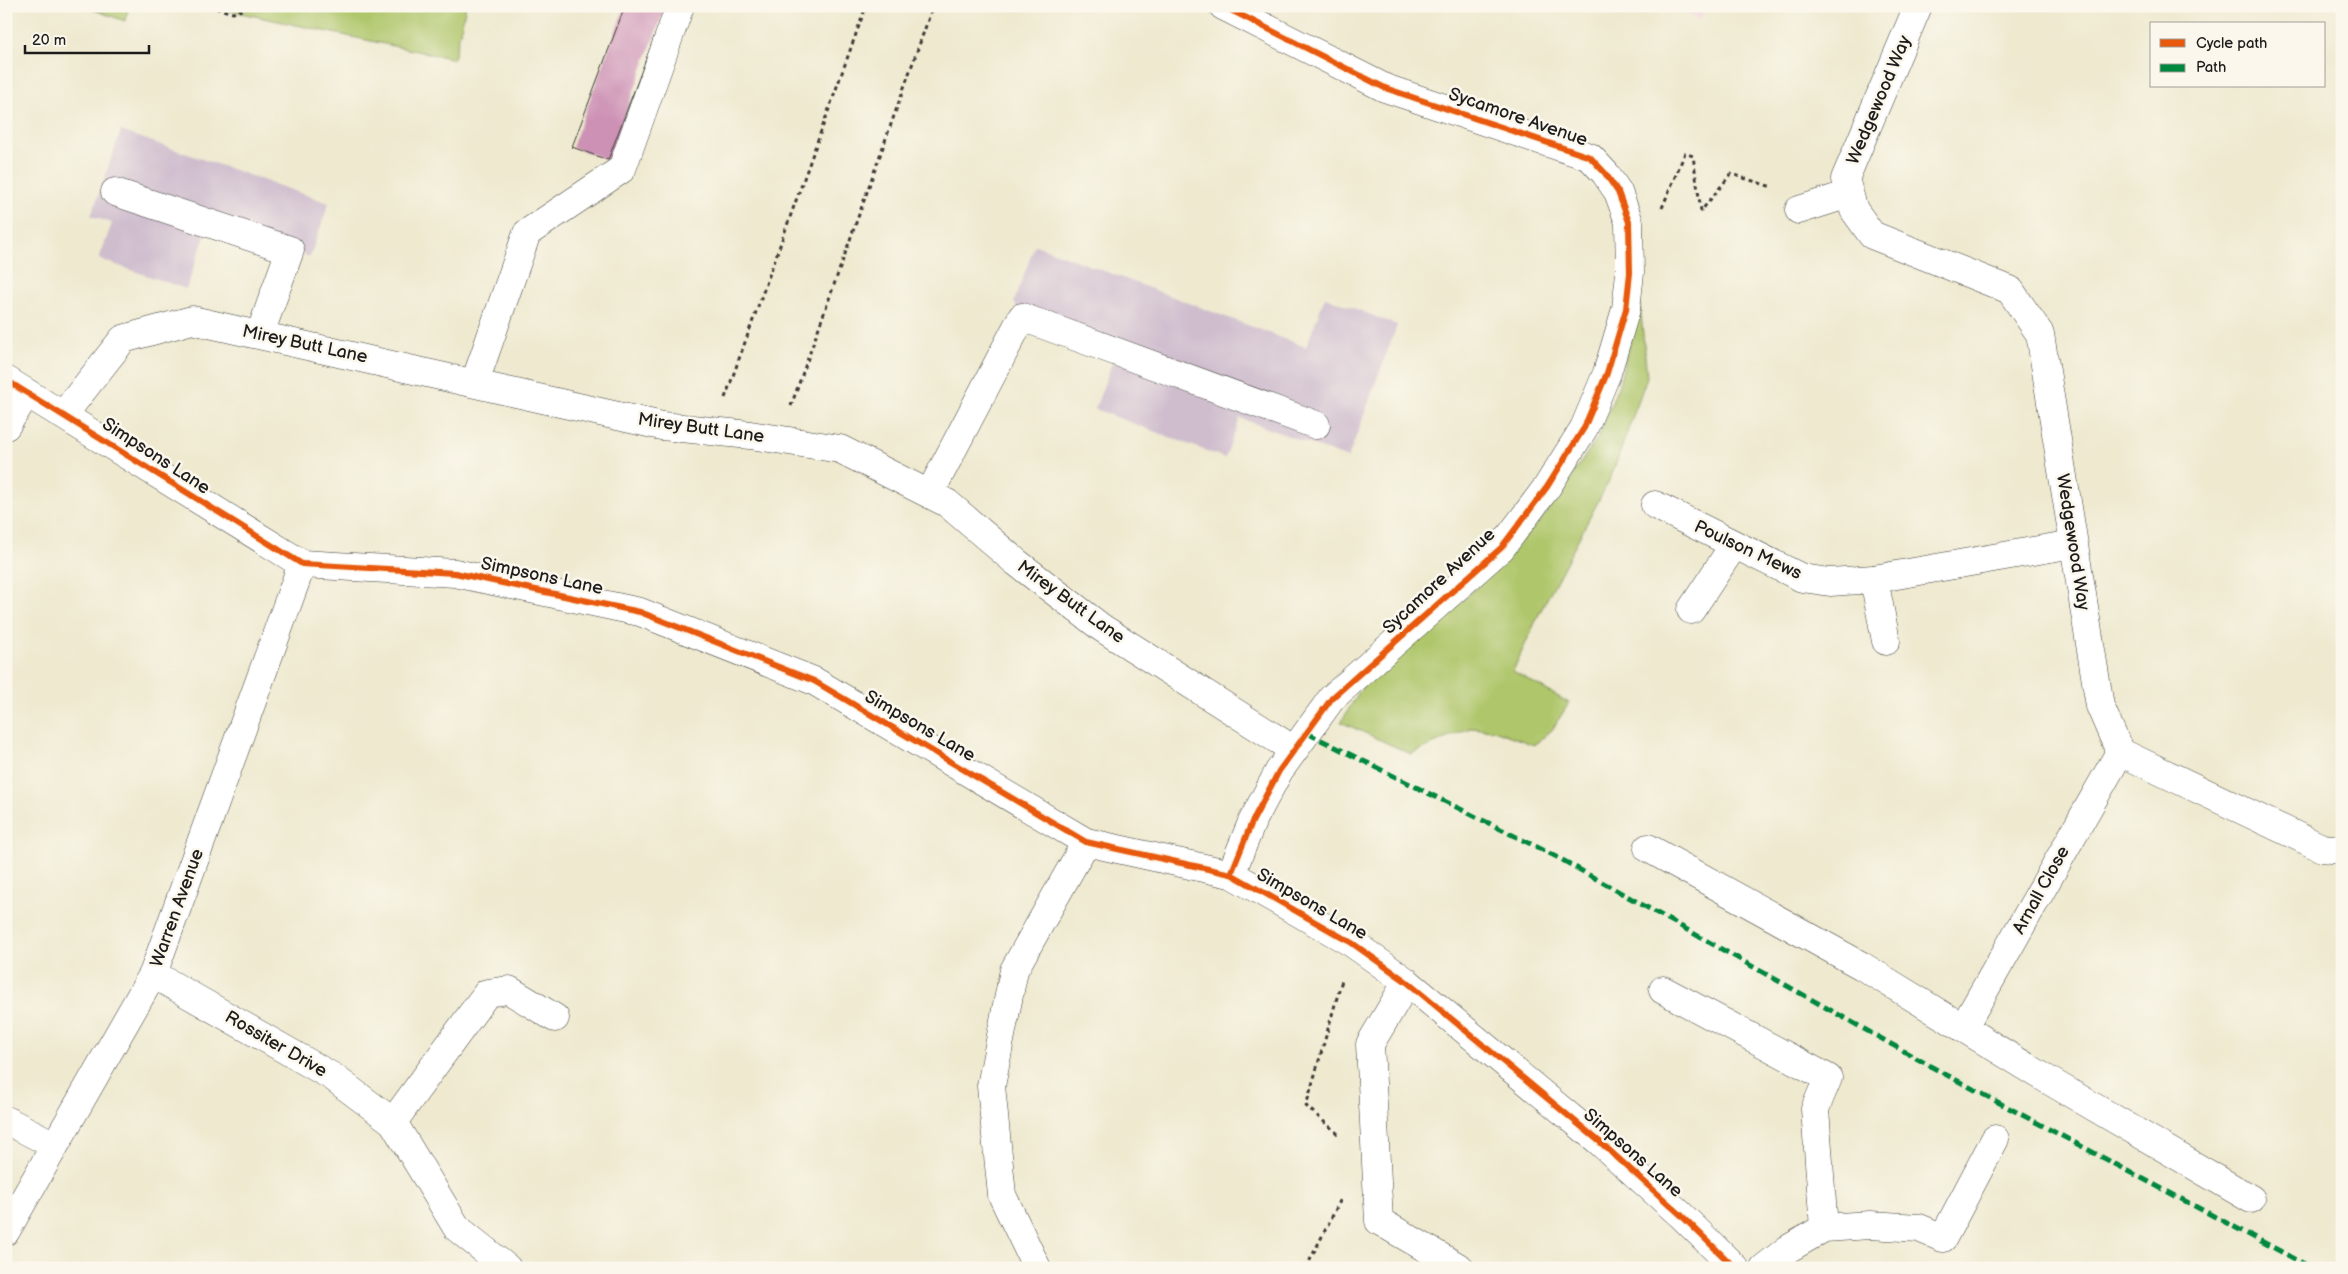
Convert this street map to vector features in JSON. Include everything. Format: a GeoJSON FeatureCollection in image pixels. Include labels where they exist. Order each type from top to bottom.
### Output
{"type":"FeatureCollection","features":[{"type":"Feature","properties":{"kind":"street"},"geometry":{"type":"LineString","coordinates":[[475,382],[527,233],[622,169],[680,6]]}},
{"type":"Feature","properties":{"kind":"street","name":"Wedgewood Way"},"geometry":{"type":"LineString","coordinates":[[1918,6],[1845,179],[1849,194],[1854,210],[1872,235],[2010,290],[2040,334],[2100,706],[2120,752]]}},
{"type":"Feature","properties":{"kind":"street","name":"Sycamore Avenue"},"geometry":{"type":"LineString","coordinates":[[1231,8],[1385,88],[1590,156],[1618,192],[1628,222],[1630,273],[1626,309],[1607,373],[1584,428],[1547,487],[1501,548],[1332,698],[1279,771],[1252,822],[1231,874]]}},
{"type":"Feature","properties":{"kind":"street"},"geometry":{"type":"LineString","coordinates":[[115,192],[290,250],[260,334]]}},
{"type":"Feature","properties":{"kind":"street"},"geometry":{"type":"LineString","coordinates":[[1799,210],[1849,194]]}},
{"type":"Feature","properties":{"kind":"street"},"geometry":{"type":"LineString","coordinates":[[930,493],[1022,317],[1316,425]]}},
{"type":"Feature","properties":{"kind":"street","name":"Mirey Butt Lane"},"geometry":{"type":"LineString","coordinates":[[64,414],[123,339],[192,320],[475,382],[662,426],[840,449],[947,503],[1016,562],[1102,628],[1294,750]]}},
{"type":"Feature","properties":{"kind":"street"},"geometry":{"type":"LineString","coordinates":[[6,426],[17,387]]}},
{"type":"Feature","properties":{"kind":"street","name":"Simpsons Lane"},"geometry":{"type":"LineString","coordinates":[[17,387],[64,414],[172,485],[302,564],[455,573],[640,612],[814,681],[1086,842],[1231,874],[1352,942],[1407,982],[1600,1142],[1681,1215],[1735,1268]]}},
{"type":"Feature","properties":{"kind":"street","name":"Poulson Mews"},"geometry":{"type":"LineString","coordinates":[[1655,505],[1802,578],[1830,582],[1874,579],[2074,544]]}},
{"type":"Feature","properties":{"kind":"street"},"geometry":{"type":"LineString","coordinates":[[1691,610],[1734,545]]}},
{"type":"Feature","properties":{"kind":"street","name":"Warren Avenue"},"geometry":{"type":"LineString","coordinates":[[6,1231],[153,974],[302,564]]}},
{"type":"Feature","properties":{"kind":"street"},"geometry":{"type":"LineString","coordinates":[[1874,579],[1886,641]]}},
{"type":"Feature","properties":{"kind":"street"},"geometry":{"type":"LineString","coordinates":[[2120,752],[2322,848],[2342,850]]}},
{"type":"Feature","properties":{"kind":"street","name":"Arnall Close"},"geometry":{"type":"LineString","coordinates":[[1963,1028],[2120,752]]}},
{"type":"Feature","properties":{"kind":"street"},"geometry":{"type":"LineString","coordinates":[[1037,1268],[1002,1195],[991,1086],[1014,970],[1086,842]]}},
{"type":"Feature","properties":{"kind":"street"},"geometry":{"type":"LineString","coordinates":[[1648,848],[1862,966],[2048,1080],[2251,1200]]}},
{"type":"Feature","properties":{"kind":"street","name":"Rossiter Drive"},"geometry":{"type":"LineString","coordinates":[[153,974],[333,1077],[393,1122],[457,1228],[507,1268]]}},
{"type":"Feature","properties":{"kind":"street"},"geometry":{"type":"LineString","coordinates":[[1407,982],[1370,1044],[1379,1221],[1460,1268]]}},
{"type":"Feature","properties":{"kind":"street"},"geometry":{"type":"LineString","coordinates":[[393,1122],[487,993],[509,990],[555,1018]]}},
{"type":"Feature","properties":{"kind":"street"},"geometry":{"type":"LineString","coordinates":[[1663,990],[1828,1078],[1815,1109],[1824,1228]]}},
{"type":"Feature","properties":{"kind":"street"},"geometry":{"type":"LineString","coordinates":[[6,1120],[54,1146]]}},
{"type":"Feature","properties":{"kind":"street"},"geometry":{"type":"LineString","coordinates":[[1764,1268],[1788,1249],[1824,1228],[1870,1225],[1919,1228],[1943,1238],[1995,1140]]}},
{"type":"Feature","properties":{"kind":"path"},"geometry":{"type":"LineString","coordinates":[[208,6],[233,13],[253,6]]}},
{"type":"Feature","properties":{"kind":"path"},"geometry":{"type":"LineString","coordinates":[[712,431],[866,6]]}},
{"type":"Feature","properties":{"kind":"path"},"geometry":{"type":"LineString","coordinates":[[779,440],[933,6]]}},
{"type":"Feature","properties":{"kind":"path"},"geometry":{"type":"LineString","coordinates":[[1661,210],[1685,153],[1693,156],[1701,211],[1731,174],[1773,187],[1799,210]]}},
{"type":"Feature","properties":{"kind":"path"},"geometry":{"type":"LineString","coordinates":[[1342,1137],[1306,1106],[1352,942]]}},
{"type":"Feature","properties":{"kind":"path"},"geometry":{"type":"LineString","coordinates":[[1306,1268],[1345,1190]]}},
{"type":"Feature","properties":{"kind":"shaded area"},"geometry":{"type":"Polygon","coordinates":[[[1672,6],[1706,6],[1700,20],[1672,6]]]}},
{"type":"Feature","properties":{"kind":"shaded area"},"geometry":{"type":"Polygon","coordinates":[[[121,131],[329,203],[310,257],[210,222],[186,289],[99,259],[112,223],[91,216],[121,131]]]}},
{"type":"Feature","properties":{"kind":"shaded area"},"geometry":{"type":"Polygon","coordinates":[[[1035,245],[1306,347],[1325,297],[1397,325],[1348,458],[1240,418],[1225,458],[1095,409],[1116,352],[1022,317],[1014,302],[1035,245]]]}},
{"type":"Feature","properties":{"kind":"green space"},"geometry":{"type":"Polygon","coordinates":[[[83,6],[129,6],[125,21],[83,6]]]}},
{"type":"Feature","properties":{"kind":"green space"},"geometry":{"type":"Polygon","coordinates":[[[208,6],[466,6],[454,59],[208,6]]]}},
{"type":"Feature","properties":{"kind":"green space"},"geometry":{"type":"Polygon","coordinates":[[[1640,303],[1647,377],[1611,477],[1539,614],[1513,671],[1569,703],[1552,730],[1534,745],[1494,730],[1470,728],[1411,754],[1341,722],[1362,687],[1473,591],[1540,521],[1599,436],[1619,384],[1640,303]]]}},
{"type":"Feature","properties":{"kind":"building"},"geometry":{"type":"Polygon","coordinates":[[[625,6],[666,6],[608,160],[572,147],[625,6]]]}},
{"type":"Feature","properties":{"kind":"marked path"},"geometry":{"type":"LineString","coordinates":[[1307,733],[1557,857],[1941,1072],[2312,1268]]}},
{"type":"Feature","properties":{"kind":"cycle path"},"geometry":{"type":"LineString","coordinates":[[1223,6],[1385,88],[1590,157],[1605,173],[1618,192],[1629,222],[1630,273],[1626,309],[1607,373],[1584,428],[1547,487],[1501,548],[1332,698],[1279,771],[1252,822],[1231,874]]}},
{"type":"Feature","properties":{"kind":"cycle path"},"geometry":{"type":"LineString","coordinates":[[6,380],[302,564],[455,573],[640,612],[814,681],[1086,842],[1231,874],[1352,943],[1407,982],[1600,1142],[1681,1215],[1735,1268]]}}]}
